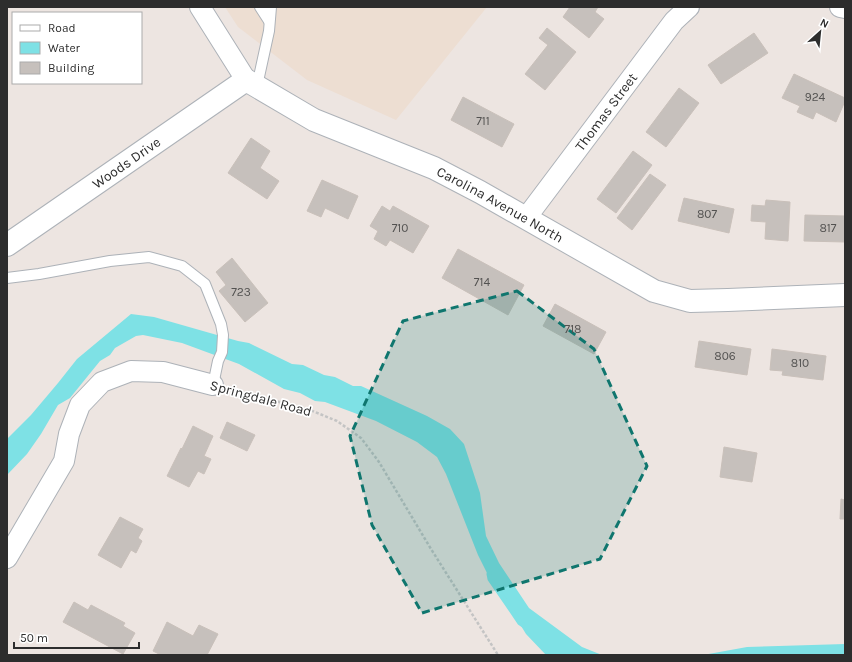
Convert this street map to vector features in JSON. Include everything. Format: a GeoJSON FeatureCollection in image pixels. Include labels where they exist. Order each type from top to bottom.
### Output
{"type":"FeatureCollection","features":[{"type":"Feature","properties":{"kind":"street","name":"Carolina Avenue North"},"geometry":{"type":"LineString","coordinates":[[200,7],[251,83],[314,120],[434,168],[480,192],[654,291],[690,301],[845,295]]}},
{"type":"Feature","properties":{"kind":"street","name":"Thomas Street"},"geometry":{"type":"LineString","coordinates":[[526,218],[674,21],[689,7]]}},
{"type":"Feature","properties":{"kind":"street"},"geometry":{"type":"LineString","coordinates":[[840,7],[845,8]]}},
{"type":"Feature","properties":{"kind":"street","name":"Woods Drive"},"geometry":{"type":"LineString","coordinates":[[7,245],[251,83]]}},
{"type":"Feature","properties":{"kind":"street","name":"Springdale Road"},"geometry":{"type":"LineString","coordinates":[[7,558],[64,461],[69,434],[80,405],[102,382],[132,371],[215,376]]}},
{"type":"Feature","properties":{"kind":"lane"},"geometry":{"type":"LineString","coordinates":[[260,7],[269,21]]}},
{"type":"Feature","properties":{"kind":"lane"},"geometry":{"type":"LineString","coordinates":[[251,83],[269,31],[270,7]]}},
{"type":"Feature","properties":{"kind":"lane"},"geometry":{"type":"LineString","coordinates":[[7,278],[39,274],[110,261],[149,257],[182,266],[205,284],[221,324],[223,335],[222,352],[215,376]]}},
{"type":"Feature","properties":{"kind":"path","name":"Springdale Road"},"geometry":{"type":"LineString","coordinates":[[215,376],[337,421],[361,438],[379,462],[431,549],[498,655]]}},
{"type":"Feature","properties":{"kind":"highlighted area"},"geometry":{"type":"Polygon","coordinates":[[[517,291],[594,349],[647,466],[600,559],[422,613],[372,525],[350,436],[403,321],[517,291]]]}},
{"type":"Feature","properties":{"kind":"shaded area"},"geometry":{"type":"Polygon","coordinates":[[[225,7],[487,7],[396,120],[307,80],[238,27],[225,7]]]}},
{"type":"Feature","properties":{"kind":"water"},"geometry":{"type":"Polygon","coordinates":[[[131,314],[154,317],[249,343],[292,364],[303,365],[324,375],[335,377],[353,386],[361,386],[427,416],[450,429],[464,444],[480,493],[486,536],[499,563],[529,608],[582,647],[602,655],[546,655],[526,634],[499,590],[490,579],[478,555],[446,474],[437,457],[417,442],[376,421],[325,402],[315,401],[300,393],[284,389],[239,364],[182,343],[143,335],[136,336],[115,348],[110,355],[100,361],[70,398],[58,405],[27,454],[7,475],[7,439],[31,415],[77,359],[131,314]]]}},
{"type":"Feature","properties":{"kind":"water"},"geometry":{"type":"Polygon","coordinates":[[[845,644],[845,655],[703,655],[747,647],[845,644]]]}},
{"type":"Feature","properties":{"kind":"building"},"geometry":{"type":"Polygon","coordinates":[[[570,7],[598,7],[595,12],[604,19],[589,38],[563,17],[570,7]]]}},
{"type":"Feature","properties":{"kind":"building"},"geometry":{"type":"Polygon","coordinates":[[[547,28],[576,52],[545,90],[525,74],[548,45],[539,38],[547,28]]]}},
{"type":"Feature","properties":{"kind":"building"},"geometry":{"type":"Polygon","coordinates":[[[754,33],[768,53],[721,84],[708,65],[754,33]]]}},
{"type":"Feature","properties":{"kind":"building"},"geometry":{"type":"Polygon","coordinates":[[[794,74],[845,98],[836,122],[816,112],[813,119],[797,112],[800,106],[782,98],[794,74]]]}},
{"type":"Feature","properties":{"kind":"building"},"geometry":{"type":"Polygon","coordinates":[[[679,88],[699,103],[666,147],[646,132],[679,88]]]}},
{"type":"Feature","properties":{"kind":"building"},"geometry":{"type":"Polygon","coordinates":[[[463,97],[514,124],[502,147],[451,120],[463,97]]]}},
{"type":"Feature","properties":{"kind":"building"},"geometry":{"type":"Polygon","coordinates":[[[251,138],[270,151],[260,168],[279,181],[267,199],[228,173],[251,138]]]}},
{"type":"Feature","properties":{"kind":"building"},"geometry":{"type":"Polygon","coordinates":[[[633,151],[652,165],[616,213],[597,199],[633,151]]]}},
{"type":"Feature","properties":{"kind":"building"},"geometry":{"type":"Polygon","coordinates":[[[650,174],[666,185],[632,230],[617,218],[650,174]]]}},
{"type":"Feature","properties":{"kind":"building"},"geometry":{"type":"Polygon","coordinates":[[[322,180],[358,196],[348,219],[325,208],[321,217],[307,211],[322,180]]]}},
{"type":"Feature","properties":{"kind":"building"},"geometry":{"type":"Polygon","coordinates":[[[684,198],[734,209],[729,233],[678,221],[684,198]]]}},
{"type":"Feature","properties":{"kind":"building"},"geometry":{"type":"Polygon","coordinates":[[[766,200],[790,202],[788,241],[765,239],[766,222],[751,221],[752,205],[765,206],[766,200]]]}},
{"type":"Feature","properties":{"kind":"building"},"geometry":{"type":"Polygon","coordinates":[[[382,206],[390,211],[393,206],[429,226],[413,253],[390,240],[386,246],[374,239],[378,231],[370,226],[382,206]]]}},
{"type":"Feature","properties":{"kind":"building"},"geometry":{"type":"Polygon","coordinates":[[[805,215],[845,216],[845,242],[804,241],[805,215]]]}},
{"type":"Feature","properties":{"kind":"building"},"geometry":{"type":"Polygon","coordinates":[[[458,249],[524,285],[508,315],[442,278],[458,249]]]}},
{"type":"Feature","properties":{"kind":"building"},"geometry":{"type":"Polygon","coordinates":[[[232,258],[268,303],[245,322],[219,291],[226,285],[216,272],[232,258]]]}},
{"type":"Feature","properties":{"kind":"building"},"geometry":{"type":"Polygon","coordinates":[[[555,304],[606,332],[594,354],[543,326],[555,304]]]}},
{"type":"Feature","properties":{"kind":"building"},"geometry":{"type":"Polygon","coordinates":[[[699,341],[751,349],[747,375],[695,367],[699,341]]]}},
{"type":"Feature","properties":{"kind":"building"},"geometry":{"type":"Polygon","coordinates":[[[772,349],[826,356],[823,380],[782,375],[783,371],[770,370],[772,349]]]}},
{"type":"Feature","properties":{"kind":"building"},"geometry":{"type":"Polygon","coordinates":[[[227,422],[255,435],[247,451],[220,438],[227,422]]]}},
{"type":"Feature","properties":{"kind":"building"},"geometry":{"type":"Polygon","coordinates":[[[193,426],[213,436],[204,456],[211,459],[204,474],[198,471],[189,487],[167,476],[193,426]]]}},
{"type":"Feature","properties":{"kind":"building"},"geometry":{"type":"Polygon","coordinates":[[[724,447],[757,453],[752,482],[720,477],[724,447]]]}},
{"type":"Feature","properties":{"kind":"building"},"geometry":{"type":"Polygon","coordinates":[[[841,499],[845,500],[845,519],[840,519],[841,499]]]}},
{"type":"Feature","properties":{"kind":"building"},"geometry":{"type":"Polygon","coordinates":[[[120,517],[143,529],[138,538],[142,541],[136,553],[131,550],[121,568],[98,555],[120,517]]]}},
{"type":"Feature","properties":{"kind":"building"},"geometry":{"type":"Polygon","coordinates":[[[74,602],[88,610],[91,605],[125,623],[123,626],[135,633],[123,654],[63,622],[74,602]]]}},
{"type":"Feature","properties":{"kind":"building"},"geometry":{"type":"Polygon","coordinates":[[[167,622],[193,636],[199,625],[218,634],[207,655],[161,655],[153,651],[167,622]]]}},
{"type":"Feature","properties":{"kind":"waterway"},"geometry":{"type":"LineString","coordinates":[[489,574],[490,579],[520,623],[523,625]]}}]}
